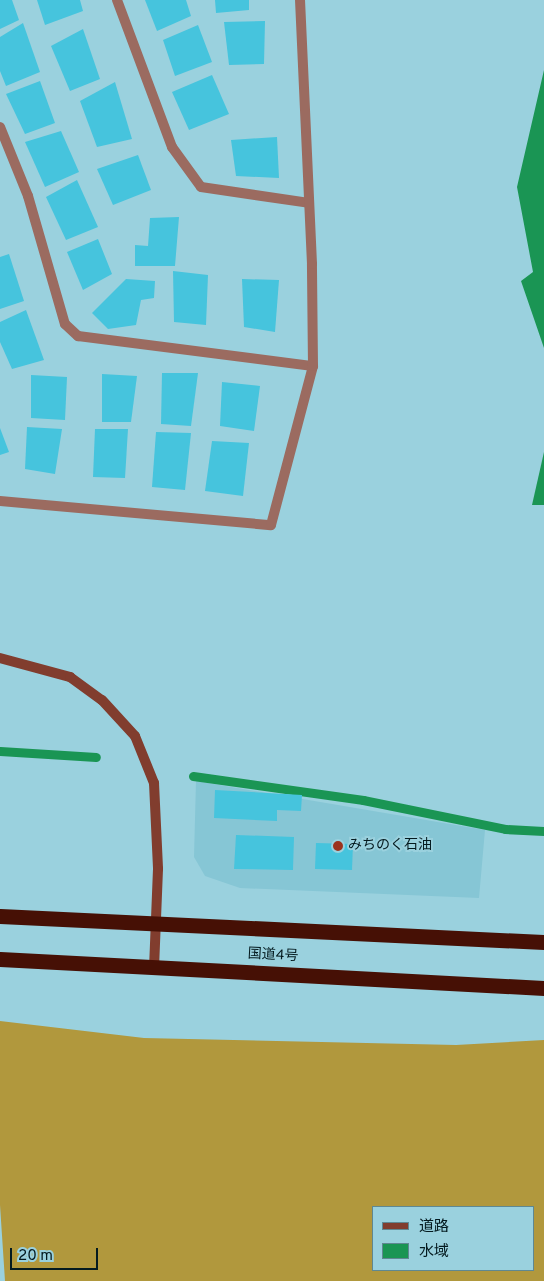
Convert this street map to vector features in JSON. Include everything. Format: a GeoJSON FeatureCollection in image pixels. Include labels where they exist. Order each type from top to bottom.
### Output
{"type":"FeatureCollection","features":[{"type":"Feature","properties":{"kind":"highway","name":"国道4号"},"geometry":{"type":"LineString","coordinates":[[0,916],[544,942]]}},
{"type":"Feature","properties":{"kind":"highway","name":"国道4号"},"geometry":{"type":"LineString","coordinates":[[0,959],[544,988]]}},
{"type":"Feature","properties":{"kind":"street"},"geometry":{"type":"LineString","coordinates":[[116,0],[172,147],[201,187],[309,203]]}},
{"type":"Feature","properties":{"kind":"street"},"geometry":{"type":"LineString","coordinates":[[0,502],[271,525],[313,366],[309,203],[300,0]]}},
{"type":"Feature","properties":{"kind":"street"},"geometry":{"type":"LineString","coordinates":[[0,127],[28,196],[66,324],[78,336],[313,366]]}},
{"type":"Feature","properties":{"kind":"street"},"geometry":{"type":"LineString","coordinates":[[0,658],[70,677],[102,700],[135,736],[154,783],[158,869],[154,967]]}},
{"type":"Feature","properties":{"kind":"shaded area","name":"みちのく石油"},"geometry":{"type":"Polygon","coordinates":[[[196,781],[485,830],[479,898],[240,888],[205,876],[194,857],[196,781]]]}},
{"type":"Feature","properties":{"kind":"shaded area"},"geometry":{"type":"Polygon","coordinates":[[[0,1021],[144,1038],[456,1045],[544,1040],[544,1281],[5,1281],[0,1205],[0,1021]]]}},
{"type":"Feature","properties":{"kind":"water"},"geometry":{"type":"Polygon","coordinates":[[[544,70],[544,348],[521,281],[533,272],[517,187],[544,70]]]}},
{"type":"Feature","properties":{"kind":"water"},"geometry":{"type":"Polygon","coordinates":[[[544,452],[544,505],[532,505],[544,452]]]}},
{"type":"Feature","properties":{"kind":"building"},"geometry":{"type":"Polygon","coordinates":[[[0,0],[12,0],[19,20],[0,29],[0,0]]]}},
{"type":"Feature","properties":{"kind":"building"},"geometry":{"type":"Polygon","coordinates":[[[37,0],[80,0],[83,11],[45,25],[37,0]]]}},
{"type":"Feature","properties":{"kind":"building"},"geometry":{"type":"Polygon","coordinates":[[[145,0],[186,0],[191,16],[157,31],[145,0]]]}},
{"type":"Feature","properties":{"kind":"building"},"geometry":{"type":"Polygon","coordinates":[[[215,0],[249,0],[249,10],[216,13],[215,0]]]}},
{"type":"Feature","properties":{"kind":"building"},"geometry":{"type":"Polygon","coordinates":[[[265,21],[264,64],[229,65],[224,22],[265,21]]]}},
{"type":"Feature","properties":{"kind":"building"},"geometry":{"type":"Polygon","coordinates":[[[23,23],[40,72],[6,86],[0,71],[0,37],[23,23]]]}},
{"type":"Feature","properties":{"kind":"building"},"geometry":{"type":"Polygon","coordinates":[[[198,25],[212,62],[175,76],[163,40],[198,25]]]}},
{"type":"Feature","properties":{"kind":"building"},"geometry":{"type":"Polygon","coordinates":[[[83,29],[100,79],[70,91],[51,46],[83,29]]]}},
{"type":"Feature","properties":{"kind":"building"},"geometry":{"type":"Polygon","coordinates":[[[212,75],[229,114],[189,130],[172,92],[212,75]]]}},
{"type":"Feature","properties":{"kind":"building"},"geometry":{"type":"Polygon","coordinates":[[[40,81],[55,123],[25,134],[6,94],[40,81]]]}},
{"type":"Feature","properties":{"kind":"building"},"geometry":{"type":"Polygon","coordinates":[[[115,82],[132,139],[97,147],[80,101],[115,82]]]}},
{"type":"Feature","properties":{"kind":"building"},"geometry":{"type":"Polygon","coordinates":[[[61,131],[79,172],[45,187],[25,142],[61,131]]]}},
{"type":"Feature","properties":{"kind":"building"},"geometry":{"type":"Polygon","coordinates":[[[277,137],[279,178],[236,176],[231,140],[277,137]]]}},
{"type":"Feature","properties":{"kind":"building"},"geometry":{"type":"Polygon","coordinates":[[[138,155],[151,190],[113,205],[97,169],[138,155]]]}},
{"type":"Feature","properties":{"kind":"building"},"geometry":{"type":"Polygon","coordinates":[[[77,180],[98,227],[66,240],[46,197],[77,180]]]}},
{"type":"Feature","properties":{"kind":"building"},"geometry":{"type":"Polygon","coordinates":[[[179,217],[175,266],[135,266],[135,245],[148,246],[150,218],[179,217]]]}},
{"type":"Feature","properties":{"kind":"building"},"geometry":{"type":"Polygon","coordinates":[[[98,239],[112,274],[83,290],[67,252],[98,239]]]}},
{"type":"Feature","properties":{"kind":"building"},"geometry":{"type":"Polygon","coordinates":[[[9,254],[24,301],[0,309],[0,257],[9,254]]]}},
{"type":"Feature","properties":{"kind":"building"},"geometry":{"type":"Polygon","coordinates":[[[173,271],[208,275],[206,325],[174,322],[173,271]]]}},
{"type":"Feature","properties":{"kind":"building"},"geometry":{"type":"Polygon","coordinates":[[[126,279],[155,281],[154,298],[141,300],[136,325],[108,329],[92,313],[126,279]]]}},
{"type":"Feature","properties":{"kind":"building"},"geometry":{"type":"Polygon","coordinates":[[[242,279],[279,280],[275,332],[244,327],[242,279]]]}},
{"type":"Feature","properties":{"kind":"building"},"geometry":{"type":"Polygon","coordinates":[[[26,310],[44,360],[12,369],[0,342],[0,322],[26,310]]]}},
{"type":"Feature","properties":{"kind":"building"},"geometry":{"type":"Polygon","coordinates":[[[162,373],[198,373],[191,426],[161,424],[162,373]]]}},
{"type":"Feature","properties":{"kind":"building"},"geometry":{"type":"Polygon","coordinates":[[[102,374],[137,376],[131,422],[102,422],[102,374]]]}},
{"type":"Feature","properties":{"kind":"building"},"geometry":{"type":"Polygon","coordinates":[[[31,375],[67,377],[65,420],[31,418],[31,375]]]}},
{"type":"Feature","properties":{"kind":"building"},"geometry":{"type":"Polygon","coordinates":[[[222,382],[260,386],[254,431],[220,426],[222,382]]]}},
{"type":"Feature","properties":{"kind":"building"},"geometry":{"type":"Polygon","coordinates":[[[27,427],[62,429],[55,474],[25,469],[27,427]]]}},
{"type":"Feature","properties":{"kind":"building"},"geometry":{"type":"Polygon","coordinates":[[[0,428],[9,452],[0,455],[0,428]]]}},
{"type":"Feature","properties":{"kind":"building"},"geometry":{"type":"Polygon","coordinates":[[[95,429],[128,429],[125,478],[93,477],[95,429]]]}},
{"type":"Feature","properties":{"kind":"building"},"geometry":{"type":"Polygon","coordinates":[[[156,432],[191,433],[185,490],[152,487],[156,432]]]}},
{"type":"Feature","properties":{"kind":"building"},"geometry":{"type":"Polygon","coordinates":[[[212,441],[249,443],[243,496],[205,491],[212,441]]]}},
{"type":"Feature","properties":{"kind":"building"},"geometry":{"type":"Polygon","coordinates":[[[215,790],[302,795],[301,811],[277,810],[277,821],[214,818],[215,790]]]}},
{"type":"Feature","properties":{"kind":"building"},"geometry":{"type":"Polygon","coordinates":[[[236,835],[294,837],[293,870],[234,869],[236,835]]]}},
{"type":"Feature","properties":{"kind":"building"},"geometry":{"type":"Polygon","coordinates":[[[316,843],[353,844],[352,870],[315,869],[316,843]]]}},
{"type":"Feature","properties":{"kind":"waterway"},"geometry":{"type":"LineString","coordinates":[[0,751],[96,757]]}},
{"type":"Feature","properties":{"kind":"waterway"},"geometry":{"type":"LineString","coordinates":[[193,776],[363,800],[505,829],[544,831]]}},
{"type":"Feature","properties":{"kind":"place","name":"みちのく石油"},"geometry":{"type":"Point","coordinates":[338,846]}}]}
